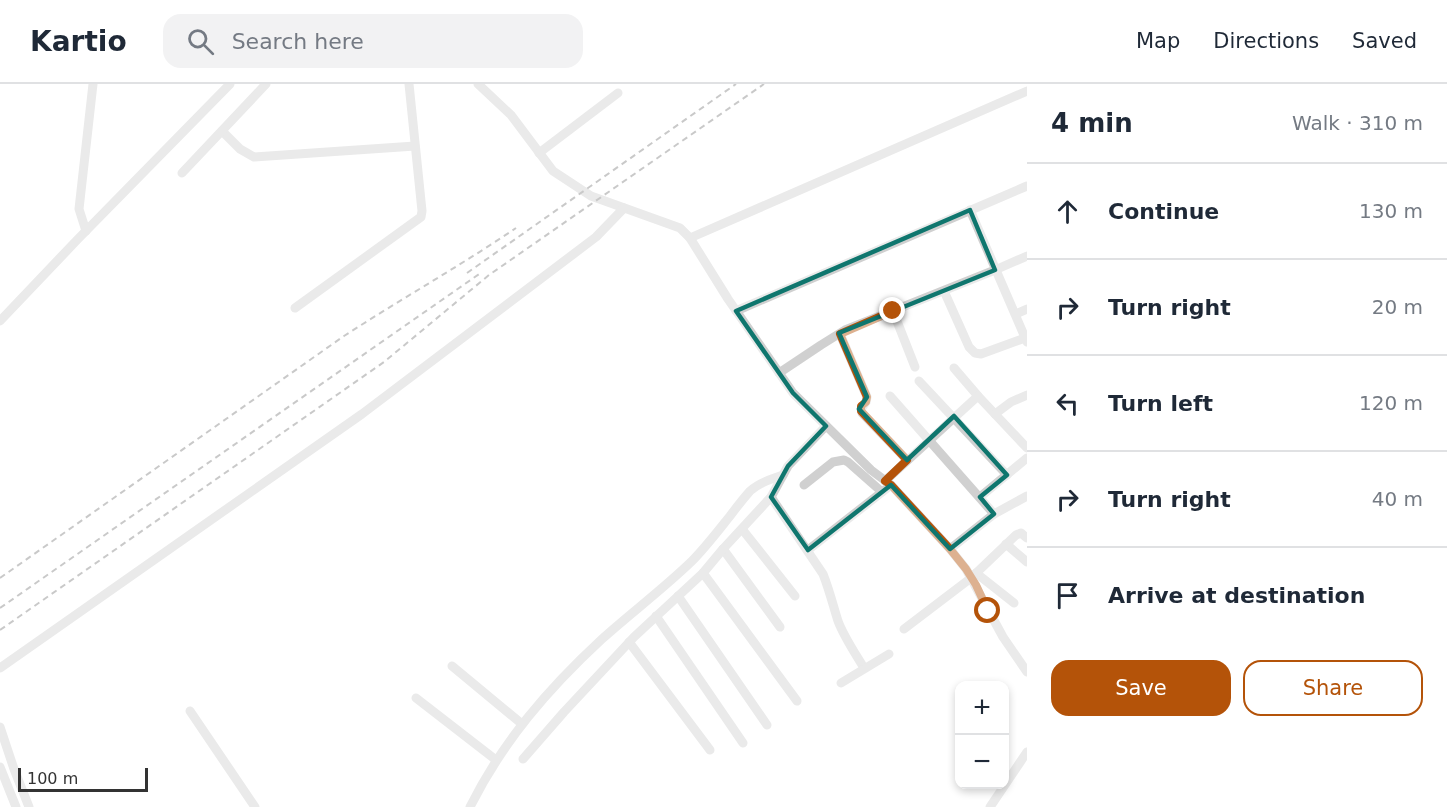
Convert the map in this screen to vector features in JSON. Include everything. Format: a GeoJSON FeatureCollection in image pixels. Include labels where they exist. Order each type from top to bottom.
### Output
{"type":"FeatureCollection","features":[{"type":"Feature","properties":{"kind":"street"},"geometry":{"type":"LineString","coordinates":[[86,231],[79,209],[93,84]]}},
{"type":"Feature","properties":{"kind":"street"},"geometry":{"type":"LineString","coordinates":[[0,321],[231,84]]}},
{"type":"Feature","properties":{"kind":"street"},"geometry":{"type":"LineString","coordinates":[[182,173],[266,84]]}},
{"type":"Feature","properties":{"kind":"street"},"geometry":{"type":"LineString","coordinates":[[295,308],[421,217],[409,84]]}},
{"type":"Feature","properties":{"kind":"street"},"geometry":{"type":"LineString","coordinates":[[479,84],[511,115],[553,171],[591,196],[680,228],[690,238],[736,311],[793,393],[871,470],[888,483],[974,576],[1014,603]]}},
{"type":"Feature","properties":{"kind":"street"},"geometry":{"type":"LineString","coordinates":[[690,238],[1027,92]]}},
{"type":"Feature","properties":{"kind":"street"},"geometry":{"type":"LineString","coordinates":[[539,153],[618,93]]}},
{"type":"Feature","properties":{"kind":"street"},"geometry":{"type":"LineString","coordinates":[[222,131],[240,149],[254,157],[415,146]]}},
{"type":"Feature","properties":{"kind":"street"},"geometry":{"type":"LineString","coordinates":[[736,311],[1027,186]]}},
{"type":"Feature","properties":{"kind":"street"},"geometry":{"type":"LineString","coordinates":[[0,668],[362,414],[596,237],[624,208]]}},
{"type":"Feature","properties":{"kind":"street"},"geometry":{"type":"LineString","coordinates":[[944,291],[969,346],[975,353],[981,354],[1026,340],[970,210]]}},
{"type":"Feature","properties":{"kind":"street"},"geometry":{"type":"LineString","coordinates":[[779,373],[840,334],[1027,256]]}},
{"type":"Feature","properties":{"kind":"street"},"geometry":{"type":"LineString","coordinates":[[1016,314],[1027,309]]}},
{"type":"Feature","properties":{"kind":"street"},"geometry":{"type":"LineString","coordinates":[[893,311],[915,367]]}},
{"type":"Feature","properties":{"kind":"street"},"geometry":{"type":"LineString","coordinates":[[840,334],[867,397],[861,408],[862,413],[907,460]]}},
{"type":"Feature","properties":{"kind":"street"},"geometry":{"type":"LineString","coordinates":[[954,368],[1027,448]]}},
{"type":"Feature","properties":{"kind":"street"},"geometry":{"type":"LineString","coordinates":[[919,381],[1008,475]]}},
{"type":"Feature","properties":{"kind":"street"},"geometry":{"type":"LineString","coordinates":[[995,414],[1027,394]]}},
{"type":"Feature","properties":{"kind":"street"},"geometry":{"type":"LineString","coordinates":[[891,396],[994,514]]}},
{"type":"Feature","properties":{"kind":"street"},"geometry":{"type":"LineString","coordinates":[[807,550],[882,492],[907,460],[978,396]]}},
{"type":"Feature","properties":{"kind":"street"},"geometry":{"type":"LineString","coordinates":[[523,759],[629,642],[703,573],[771,496],[783,475],[826,426]]}},
{"type":"Feature","properties":{"kind":"street"},"geometry":{"type":"LineString","coordinates":[[980,498],[1027,458]]}},
{"type":"Feature","properties":{"kind":"street"},"geometry":{"type":"LineString","coordinates":[[804,485],[833,462],[844,460],[882,492]]}},
{"type":"Feature","properties":{"kind":"street"},"geometry":{"type":"LineString","coordinates":[[470,807],[483,781],[510,739],[567,672],[693,560],[751,491],[768,480],[783,475]]}},
{"type":"Feature","properties":{"kind":"street"},"geometry":{"type":"LineString","coordinates":[[771,496],[823,574],[839,622],[864,668]]}},
{"type":"Feature","properties":{"kind":"street"},"geometry":{"type":"LineString","coordinates":[[950,549],[994,514],[1027,496]]}},
{"type":"Feature","properties":{"kind":"street"},"geometry":{"type":"LineString","coordinates":[[742,529],[795,596]]}},
{"type":"Feature","properties":{"kind":"street"},"geometry":{"type":"LineString","coordinates":[[904,629],[974,576],[1018,533],[1024,534],[1027,538]]}},
{"type":"Feature","properties":{"kind":"street"},"geometry":{"type":"LineString","coordinates":[[1006,544],[1027,562]]}},
{"type":"Feature","properties":{"kind":"street"},"geometry":{"type":"LineString","coordinates":[[723,549],[780,627]]}},
{"type":"Feature","properties":{"kind":"street"},"geometry":{"type":"LineString","coordinates":[[703,573],[797,701]]}},
{"type":"Feature","properties":{"kind":"street"},"geometry":{"type":"LineString","coordinates":[[974,576],[1003,637],[1027,672]]}},
{"type":"Feature","properties":{"kind":"street"},"geometry":{"type":"LineString","coordinates":[[678,596],[767,725]]}},
{"type":"Feature","properties":{"kind":"street"},"geometry":{"type":"LineString","coordinates":[[656,616],[743,743]]}},
{"type":"Feature","properties":{"kind":"street"},"geometry":{"type":"LineString","coordinates":[[629,642],[710,750]]}},
{"type":"Feature","properties":{"kind":"street"},"geometry":{"type":"LineString","coordinates":[[840,682],[889,654]]}},
{"type":"Feature","properties":{"kind":"street"},"geometry":{"type":"LineString","coordinates":[[452,666],[522,724]]}},
{"type":"Feature","properties":{"kind":"street"},"geometry":{"type":"LineString","coordinates":[[416,698],[496,760]]}},
{"type":"Feature","properties":{"kind":"street"},"geometry":{"type":"LineString","coordinates":[[190,711],[255,807]]}},
{"type":"Feature","properties":{"kind":"street"},"geometry":{"type":"LineString","coordinates":[[0,727],[29,807]]}},
{"type":"Feature","properties":{"kind":"street"},"geometry":{"type":"LineString","coordinates":[[990,807],[1027,752]]}},
{"type":"Feature","properties":{"kind":"street"},"geometry":{"type":"LineString","coordinates":[[0,767],[16,807]]}},
{"type":"Feature","properties":{"kind":"highlighted area"},"geometry":{"type":"Polygon","coordinates":[[[970,210],[995,270],[839,333],[867,397],[859,409],[907,460],[954,416],[1007,475],[980,497],[994,514],[950,549],[891,485],[808,550],[771,497],[788,466],[826,426],[793,393],[736,311],[970,210]]]}},
{"type":"Feature","properties":{"kind":"railway"},"geometry":{"type":"LineString","coordinates":[[467,273],[736,84]]}},
{"type":"Feature","properties":{"kind":"railway"},"geometry":{"type":"LineString","coordinates":[[0,630],[384,362],[489,275],[764,84]]}},
{"type":"Feature","properties":{"kind":"railway"},"geometry":{"type":"LineString","coordinates":[[0,578],[344,336],[516,228]]}},
{"type":"Feature","properties":{"kind":"railway"},"geometry":{"type":"LineString","coordinates":[[0,608],[482,272]]}},
{"type":"Feature","properties":{"kind":"route"},"geometry":{"type":"LineString","coordinates":[[893,311],[840,334],[867,397],[866,402],[861,406],[861,411],[907,460],[885,481],[966,569],[988,611]]}}]}
